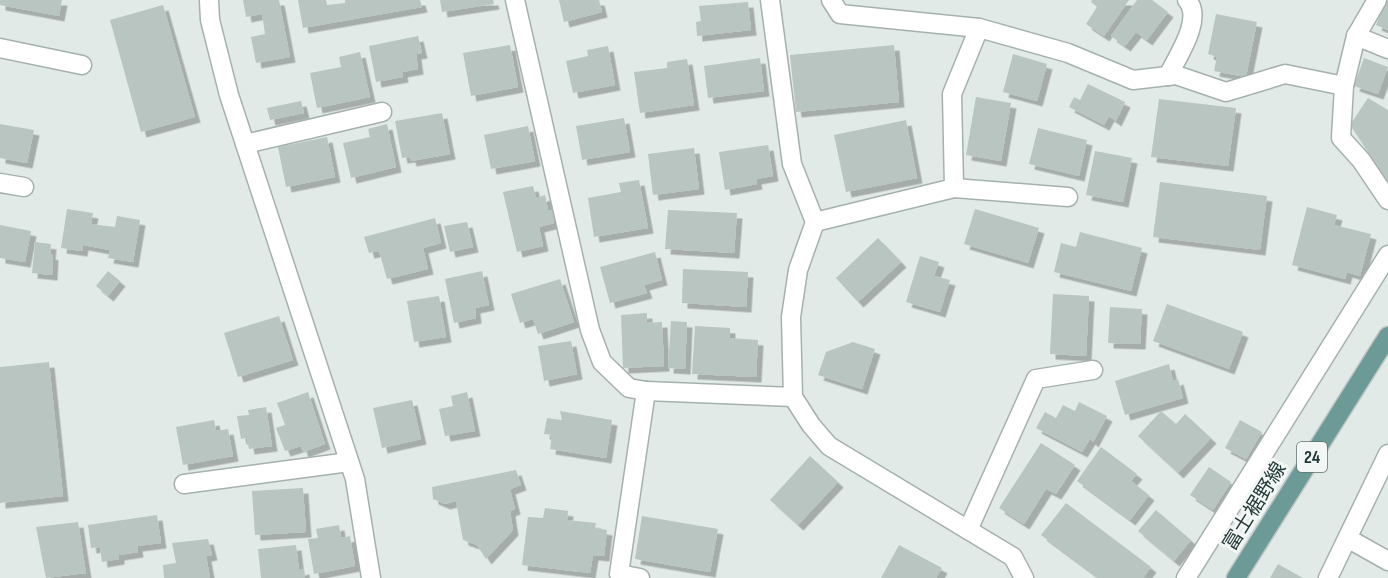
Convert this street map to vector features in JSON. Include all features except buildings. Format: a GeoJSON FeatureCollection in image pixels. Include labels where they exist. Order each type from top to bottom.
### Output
{"type":"FeatureCollection","features":[{"type":"Feature","properties":{"kind":"main road","name":"富士裾野線"},"geometry":{"type":"LineString","coordinates":[[1236,578],[1388,336]]}},
{"type":"Feature","properties":{"kind":"street"},"geometry":{"type":"LineString","coordinates":[[209,0],[210,20],[230,95],[355,479],[371,578]]}},
{"type":"Feature","properties":{"kind":"street"},"geometry":{"type":"LineString","coordinates":[[515,0],[590,330],[602,362],[629,388],[646,391],[793,397]]}},
{"type":"Feature","properties":{"kind":"street"},"geometry":{"type":"LineString","coordinates":[[770,0],[792,164],[815,222],[798,270],[791,316],[793,397],[811,425],[829,446],[1013,556],[1024,578]]}},
{"type":"Feature","properties":{"kind":"street"},"geometry":{"type":"LineString","coordinates":[[831,0],[840,14],[979,28],[1068,53],[1133,80],[1176,75],[1226,92],[1285,74],[1344,86]]}},
{"type":"Feature","properties":{"kind":"street"},"geometry":{"type":"LineString","coordinates":[[1168,76],[1193,26],[1191,4],[1187,0]]}},
{"type":"Feature","properties":{"kind":"street"},"geometry":{"type":"LineString","coordinates":[[1377,0],[1356,36],[1344,86],[1341,138],[1361,160],[1388,200]]}},
{"type":"Feature","properties":{"kind":"street"},"geometry":{"type":"LineString","coordinates":[[954,188],[952,94],[979,28]]}},
{"type":"Feature","properties":{"kind":"street"},"geometry":{"type":"LineString","coordinates":[[1356,36],[1388,49]]}},
{"type":"Feature","properties":{"kind":"street"},"geometry":{"type":"LineString","coordinates":[[0,48],[82,65]]}},
{"type":"Feature","properties":{"kind":"street"},"geometry":{"type":"LineString","coordinates":[[245,144],[382,112]]}},
{"type":"Feature","properties":{"kind":"street"},"geometry":{"type":"LineString","coordinates":[[0,183],[24,187]]}},
{"type":"Feature","properties":{"kind":"street"},"geometry":{"type":"LineString","coordinates":[[815,222],[954,188],[1068,197]]}},
{"type":"Feature","properties":{"kind":"street"},"geometry":{"type":"LineString","coordinates":[[1186,578],[1388,255]]}},
{"type":"Feature","properties":{"kind":"street"},"geometry":{"type":"LineString","coordinates":[[968,530],[1036,379],[1093,370]]}},
{"type":"Feature","properties":{"kind":"street"},"geometry":{"type":"LineString","coordinates":[[640,578],[619,574],[646,391]]}},
{"type":"Feature","properties":{"kind":"street"},"geometry":{"type":"LineString","coordinates":[[1328,578],[1388,454]]}},
{"type":"Feature","properties":{"kind":"street"},"geometry":{"type":"LineString","coordinates":[[184,484],[349,462]]}},
{"type":"Feature","properties":{"kind":"street"},"geometry":{"type":"LineString","coordinates":[[1348,539],[1388,561]]}}]}
